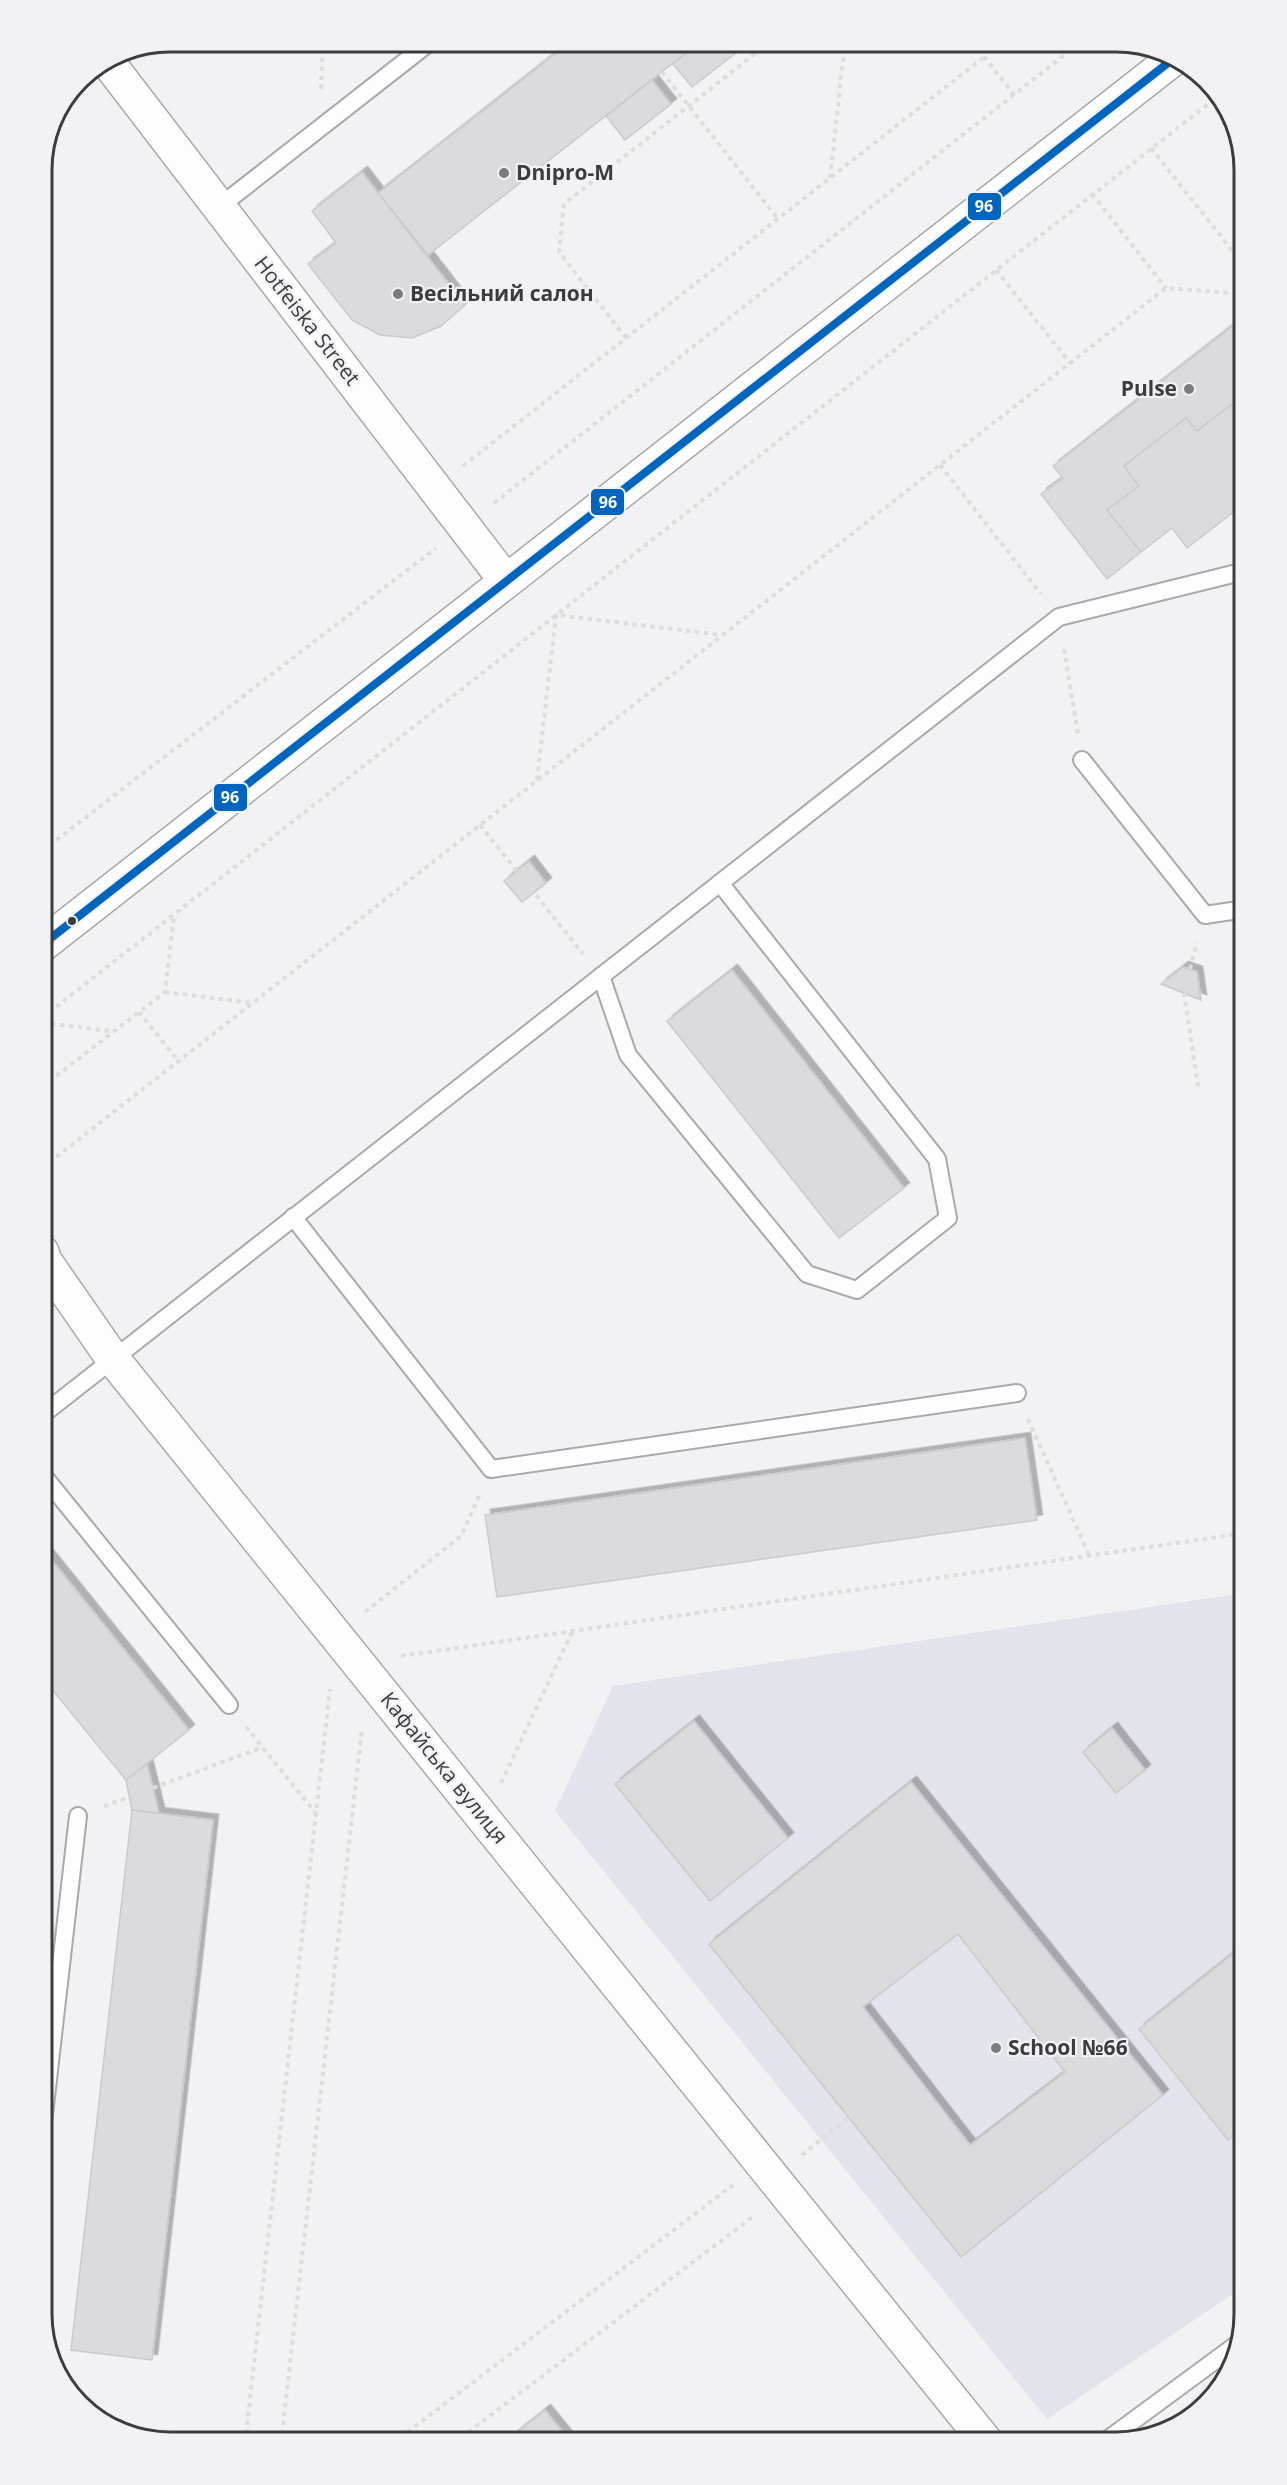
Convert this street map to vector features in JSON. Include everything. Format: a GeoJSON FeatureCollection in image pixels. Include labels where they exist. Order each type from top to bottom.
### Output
{"type":"FeatureCollection","features":[{"type":"Feature","properties":{"kind":"main road"},"geometry":{"type":"LineString","coordinates":[[53,937],[1167,64]]}},
{"type":"Feature","properties":{"kind":"main road","name":"Hotfeiska Street"},"geometry":{"type":"LineString","coordinates":[[112,68],[219,207],[476,517],[506,581]]}},
{"type":"Feature","properties":{"kind":"main road","name":"Кафайська вулиця"},"geometry":{"type":"LineString","coordinates":[[52,1272],[113,1359],[978,2432]]}},
{"type":"Feature","properties":{"kind":"lane"},"geometry":{"type":"LineString","coordinates":[[219,207],[416,53]]}},
{"type":"Feature","properties":{"kind":"lane"},"geometry":{"type":"LineString","coordinates":[[52,1407],[1059,617],[1234,574]]}},
{"type":"Feature","properties":{"kind":"lane"},"geometry":{"type":"LineString","coordinates":[[1082,760],[1204,915],[1234,911]]}},
{"type":"Feature","properties":{"kind":"lane"},"geometry":{"type":"LineString","coordinates":[[601,976],[628,1055],[807,1274],[857,1290],[948,1218],[937,1159],[720,883]]}},
{"type":"Feature","properties":{"kind":"lane"},"geometry":{"type":"LineString","coordinates":[[293,1217],[491,1469],[1017,1393]]}},
{"type":"Feature","properties":{"kind":"lane"},"geometry":{"type":"LineString","coordinates":[[52,1487],[229,1706]]}},
{"type":"Feature","properties":{"kind":"lane"},"geometry":{"type":"LineString","coordinates":[[52,2043],[78,1816]]}},
{"type":"Feature","properties":{"kind":"lane"},"geometry":{"type":"LineString","coordinates":[[1118,2432],[1228,2352]]}},
{"type":"Feature","properties":{"kind":"path"},"geometry":{"type":"LineString","coordinates":[[320,129],[322,53]]}},
{"type":"Feature","properties":{"kind":"path"},"geometry":{"type":"LineString","coordinates":[[626,338],[559,252],[564,204],[757,53]]}},
{"type":"Feature","properties":{"kind":"path"},"geometry":{"type":"LineString","coordinates":[[830,178],[843,53]]}},
{"type":"Feature","properties":{"kind":"path"},"geometry":{"type":"LineString","coordinates":[[981,53],[1014,95]]}},
{"type":"Feature","properties":{"kind":"path"},"geometry":{"type":"LineString","coordinates":[[53,843],[476,517],[1067,53]]}},
{"type":"Feature","properties":{"kind":"path"},"geometry":{"type":"LineString","coordinates":[[459,469],[984,57]]}},
{"type":"Feature","properties":{"kind":"path"},"geometry":{"type":"LineString","coordinates":[[662,72],[778,219]]}},
{"type":"Feature","properties":{"kind":"path"},"geometry":{"type":"LineString","coordinates":[[53,1010],[1212,101]]}},
{"type":"Feature","properties":{"kind":"path"},"geometry":{"type":"LineString","coordinates":[[1151,148],[1234,253]]}},
{"type":"Feature","properties":{"kind":"path"},"geometry":{"type":"LineString","coordinates":[[1092,194],[1166,288]]}},
{"type":"Feature","properties":{"kind":"path"},"geometry":{"type":"LineString","coordinates":[[996,270],[1070,363]]}},
{"type":"Feature","properties":{"kind":"path"},"geometry":{"type":"LineString","coordinates":[[53,1160],[1166,288],[1234,293]]}},
{"type":"Feature","properties":{"kind":"path"},"geometry":{"type":"LineString","coordinates":[[939,465],[1059,617],[1082,760]]}},
{"type":"Feature","properties":{"kind":"path"},"geometry":{"type":"LineString","coordinates":[[556,615],[723,635]]}},
{"type":"Feature","properties":{"kind":"path"},"geometry":{"type":"LineString","coordinates":[[537,780],[556,615]]}},
{"type":"Feature","properties":{"kind":"path"},"geometry":{"type":"LineString","coordinates":[[480,825],[601,976]]}},
{"type":"Feature","properties":{"kind":"path"},"geometry":{"type":"LineString","coordinates":[[165,992],[174,914]]}},
{"type":"Feature","properties":{"kind":"path"},"geometry":{"type":"LineString","coordinates":[[53,1079],[165,992],[253,1003]]}},
{"type":"Feature","properties":{"kind":"path"},"geometry":{"type":"LineString","coordinates":[[1184,993],[1198,1087]]}},
{"type":"Feature","properties":{"kind":"path"},"geometry":{"type":"LineString","coordinates":[[139,1012],[178,1062]]}},
{"type":"Feature","properties":{"kind":"path"},"geometry":{"type":"LineString","coordinates":[[53,1024],[113,1031]]}},
{"type":"Feature","properties":{"kind":"path"},"geometry":{"type":"LineString","coordinates":[[1017,1393],[1089,1555]]}},
{"type":"Feature","properties":{"kind":"path"},"geometry":{"type":"LineString","coordinates":[[245,2432],[336,1635],[461,1536],[474,1509]]}},
{"type":"Feature","properties":{"kind":"path"},"geometry":{"type":"LineString","coordinates":[[282,2432],[364,1669],[572,1631],[1234,1535]]}},
{"type":"Feature","properties":{"kind":"path"},"geometry":{"type":"LineString","coordinates":[[484,1819],[572,1631]]}},
{"type":"Feature","properties":{"kind":"path"},"geometry":{"type":"LineString","coordinates":[[229,1706],[316,1813]]}},
{"type":"Feature","properties":{"kind":"path"},"geometry":{"type":"LineString","coordinates":[[153,1788],[263,1747]]}},
{"type":"Feature","properties":{"kind":"path"},"geometry":{"type":"LineString","coordinates":[[467,2432],[849,2117]]}},
{"type":"Feature","properties":{"kind":"path"},"geometry":{"type":"LineString","coordinates":[[409,2432],[773,2178]]}},
{"type":"Feature","properties":{"kind":"shaded area","name":"School №66"},"geometry":{"type":"Polygon","coordinates":[[[1234,1595],[1234,2293],[1047,2419],[555,1811],[613,1686],[1234,1595]]]}},
{"type":"Feature","properties":{"kind":"building"},"geometry":{"type":"Polygon","coordinates":[[[556,53],[686,53],[428,255],[378,193],[556,53]]]}},
{"type":"Feature","properties":{"kind":"building"},"geometry":{"type":"Polygon","coordinates":[[[686,53],[736,53],[692,87],[673,64],[686,53]]]}},
{"type":"Feature","properties":{"kind":"building"},"geometry":{"type":"Polygon","coordinates":[[[652,80],[671,104],[625,140],[606,116],[652,80]]]}},
{"type":"Feature","properties":{"kind":"building"},"geometry":{"type":"Polygon","coordinates":[[[362,172],[465,305],[441,326],[412,338],[380,335],[352,320],[308,264],[336,243],[312,211],[362,172]]]}},
{"type":"Feature","properties":{"kind":"building"},"geometry":{"type":"Polygon","coordinates":[[[1234,325],[1234,409],[1231,405],[1197,431],[1186,418],[1124,466],[1139,486],[1107,510],[1141,552],[1107,579],[1041,494],[1063,478],[1053,466],[1234,325]]]}},
{"type":"Feature","properties":{"kind":"building"},"geometry":{"type":"Polygon","coordinates":[[[1231,405],[1234,409],[1234,512],[1187,548],[1172,528],[1141,552],[1107,510],[1139,486],[1124,466],[1186,418],[1197,431],[1231,405]]]}},
{"type":"Feature","properties":{"kind":"building"},"geometry":{"type":"Polygon","coordinates":[[[529,861],[546,883],[522,902],[504,881],[529,861]]]}},
{"type":"Feature","properties":{"kind":"building"},"geometry":{"type":"Polygon","coordinates":[[[1183,967],[1197,972],[1201,1000],[1161,984],[1183,967]]]}},
{"type":"Feature","properties":{"kind":"building"},"geometry":{"type":"Polygon","coordinates":[[[732,970],[904,1188],[839,1238],[667,1021],[732,970]]]}},
{"type":"Feature","properties":{"kind":"building"},"geometry":{"type":"Polygon","coordinates":[[[1025,1438],[1037,1520],[497,1597],[485,1515],[1025,1438]]]}},
{"type":"Feature","properties":{"kind":"building"},"geometry":{"type":"Polygon","coordinates":[[[52,1561],[189,1730],[126,1780],[52,1690],[52,1561]]]}},
{"type":"Feature","properties":{"kind":"building"},"geometry":{"type":"Polygon","coordinates":[[[694,1721],[788,1838],[710,1901],[615,1784],[694,1721]]]}},
{"type":"Feature","properties":{"kind":"building"},"geometry":{"type":"Polygon","coordinates":[[[1112,1728],[1145,1770],[1116,1793],[1083,1752],[1112,1728]]]}},
{"type":"Feature","properties":{"kind":"building"},"geometry":{"type":"Polygon","coordinates":[[[147,1764],[159,1813],[132,1810],[126,1780],[147,1764]]]}},
{"type":"Feature","properties":{"kind":"building"},"geometry":{"type":"Polygon","coordinates":[[[911,1782],[1163,2095],[961,2257],[709,1944],[911,1782]],[[958,1934],[863,2007],[970,2145],[1065,2072],[958,1934]]]}},
{"type":"Feature","properties":{"kind":"building"},"geometry":{"type":"Polygon","coordinates":[[[132,1810],[213,1820],[152,2360],[71,2350],[132,1810]]]}},
{"type":"Feature","properties":{"kind":"building"},"geometry":{"type":"Polygon","coordinates":[[[1234,1953],[1234,2135],[1228,2140],[1139,2029],[1234,1953]]]}},
{"type":"Feature","properties":{"kind":"building"},"geometry":{"type":"Polygon","coordinates":[[[545,2410],[563,2432],[518,2432],[545,2410]]]}},
{"type":"Feature","properties":{"kind":"transit line","name":"96"},"geometry":{"type":"LineString","coordinates":[[53,937],[1167,64]]}},
{"type":"Feature","properties":{"kind":"place","name":"Dnipro-M"},"geometry":{"type":"Point","coordinates":[504,173]}},
{"type":"Feature","properties":{"kind":"place","name":"Весільний салон"},"geometry":{"type":"Point","coordinates":[398,294]}},
{"type":"Feature","properties":{"kind":"place","name":"Pulse"},"geometry":{"type":"Point","coordinates":[1189,389]}},
{"type":"Feature","properties":{"kind":"place","name":"School №66"},"geometry":{"type":"Point","coordinates":[996,2048]}}]}
